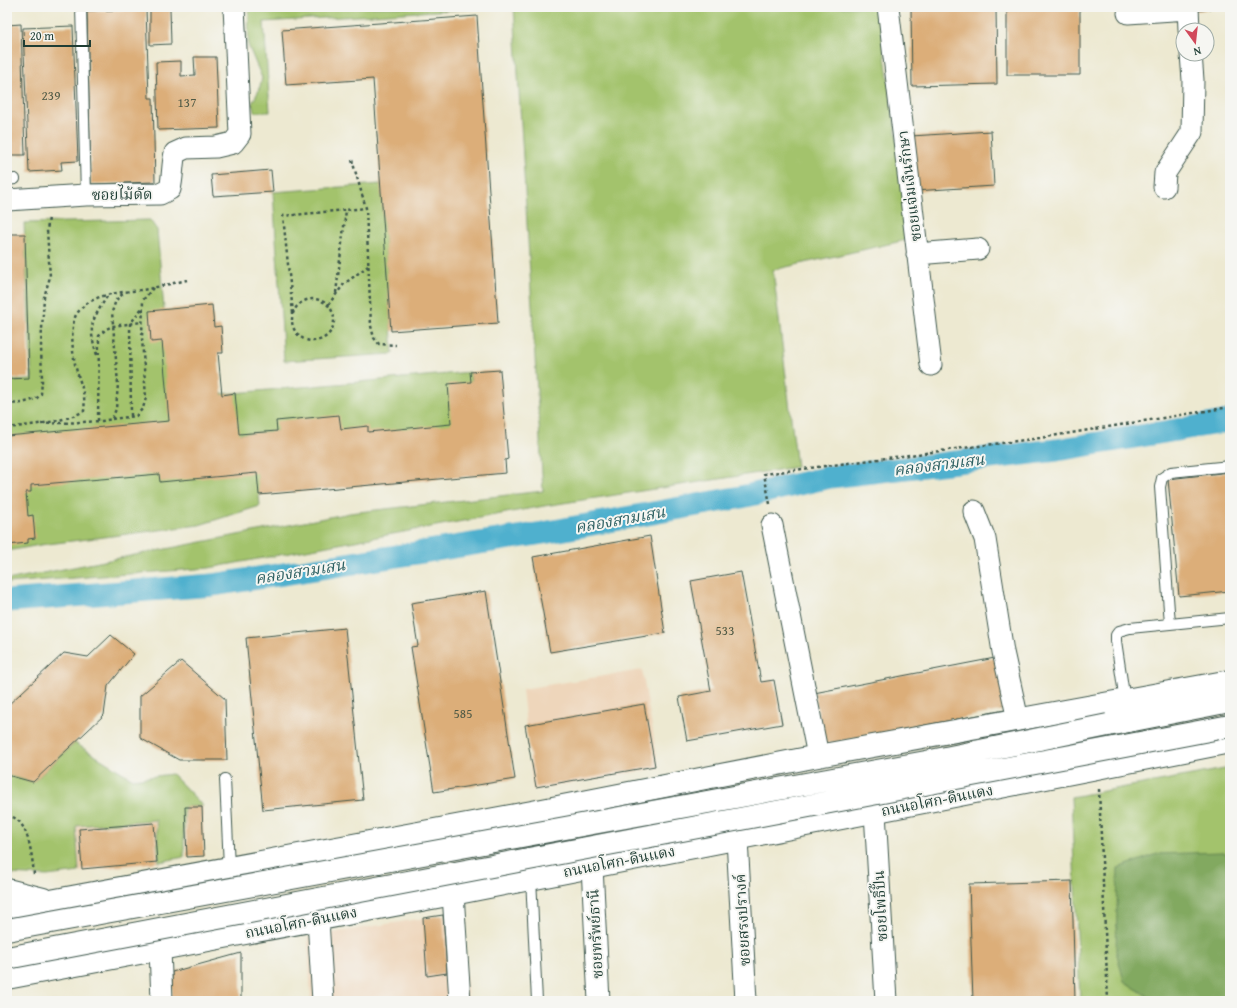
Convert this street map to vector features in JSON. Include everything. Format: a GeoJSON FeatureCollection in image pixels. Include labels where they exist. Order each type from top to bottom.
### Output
{"type":"FeatureCollection","features":[{"type":"Feature","properties":{"kind":"main road"},"geometry":{"type":"LineString","coordinates":[[7,908],[532,812],[818,756],[1230,681]]}},
{"type":"Feature","properties":{"kind":"main road"},"geometry":{"type":"LineString","coordinates":[[7,930],[918,764],[1230,701]]}},
{"type":"Feature","properties":{"kind":"main road","name":"ถนนอโศก-ดินแดง"},"geometry":{"type":"LineString","coordinates":[[7,958],[298,905],[1230,726]]}},
{"type":"Feature","properties":{"kind":"main road","name":"ถนนอโศก-ดินแดง"},"geometry":{"type":"LineString","coordinates":[[7,978],[454,894],[1230,742]]}},
{"type":"Feature","properties":{"kind":"main road"},"geometry":{"type":"LineString","coordinates":[[532,812],[536,877]]}},
{"type":"Feature","properties":{"kind":"main road"},"geometry":{"type":"LineString","coordinates":[[387,838],[397,904]]}},
{"type":"Feature","properties":{"kind":"main road"},"geometry":{"type":"LineString","coordinates":[[7,890],[48,900]]}},
{"type":"Feature","properties":{"kind":"main road"},"geometry":{"type":"LineString","coordinates":[[7,983],[34,973]]}},
{"type":"Feature","properties":{"kind":"street","name":"ซอยไม้ดัด"},"geometry":{"type":"LineString","coordinates":[[7,200],[86,195],[160,194],[170,189],[173,178],[173,162],[175,153],[186,148],[216,147],[233,143],[240,134],[234,7]]}},
{"type":"Feature","properties":{"kind":"street","name":"ซอยแจ่มเงินรักษา"},"geometry":{"type":"LineString","coordinates":[[888,7],[931,364]]}},
{"type":"Feature","properties":{"kind":"street"},"geometry":{"type":"LineString","coordinates":[[1128,13],[1188,8],[1189,22]]}},
{"type":"Feature","properties":{"kind":"street"},"geometry":{"type":"LineString","coordinates":[[1164,188],[1165,173],[1192,132],[1193,80],[1192,62]]}},
{"type":"Feature","properties":{"kind":"street"},"geometry":{"type":"LineString","coordinates":[[917,254],[978,249]]}},
{"type":"Feature","properties":{"kind":"street"},"geometry":{"type":"LineString","coordinates":[[974,511],[985,539],[1003,652],[1018,720]]}},
{"type":"Feature","properties":{"kind":"street"},"geometry":{"type":"LineString","coordinates":[[771,515],[818,756]]}},
{"type":"Feature","properties":{"kind":"street","name":"ซอยโพธิ์ปั้น"},"geometry":{"type":"LineString","coordinates":[[875,812],[886,1001]]}},
{"type":"Feature","properties":{"kind":"street","name":"ซอยสรงปรางค์"},"geometry":{"type":"LineString","coordinates":[[737,839],[746,1001]]}},
{"type":"Feature","properties":{"kind":"street","name":"ซอยทรัพย์ธานี"},"geometry":{"type":"LineString","coordinates":[[592,866],[600,1001]]}},
{"type":"Feature","properties":{"kind":"street"},"geometry":{"type":"LineString","coordinates":[[454,894],[460,1001]]}},
{"type":"Feature","properties":{"kind":"street"},"geometry":{"type":"LineString","coordinates":[[318,920],[323,1001]]}},
{"type":"Feature","properties":{"kind":"street"},"geometry":{"type":"LineString","coordinates":[[160,949],[162,1001]]}},
{"type":"Feature","properties":{"kind":"lane"},"geometry":{"type":"LineString","coordinates":[[80,7],[86,195]]}},
{"type":"Feature","properties":{"kind":"lane"},"geometry":{"type":"LineString","coordinates":[[1170,624],[1160,487],[1162,478],[1171,472],[1230,466]]}},
{"type":"Feature","properties":{"kind":"lane"},"geometry":{"type":"LineString","coordinates":[[1125,701],[1116,641],[1116,636],[1119,631],[1124,629],[1230,618]]}},
{"type":"Feature","properties":{"kind":"lane"},"geometry":{"type":"LineString","coordinates":[[225,779],[229,867]]}},
{"type":"Feature","properties":{"kind":"lane"},"geometry":{"type":"LineString","coordinates":[[536,877],[537,1001]]}},
{"type":"Feature","properties":{"kind":"path"},"geometry":{"type":"LineString","coordinates":[[352,160],[366,208],[371,326],[374,338],[379,344],[396,345]]}},
{"type":"Feature","properties":{"kind":"path"},"geometry":{"type":"LineString","coordinates":[[293,313],[296,307],[302,302],[315,299],[322,301],[328,305],[332,311],[334,324],[332,330],[321,340],[308,341],[301,338],[293,327],[293,313],[283,216],[366,208]]}},
{"type":"Feature","properties":{"kind":"path"},"geometry":{"type":"LineString","coordinates":[[336,293],[346,210]]}},
{"type":"Feature","properties":{"kind":"path"},"geometry":{"type":"LineString","coordinates":[[7,404],[36,400],[41,394],[41,345],[44,296],[50,277],[47,230],[48,219],[53,218]]}},
{"type":"Feature","properties":{"kind":"path"},"geometry":{"type":"LineString","coordinates":[[328,305],[344,284],[368,266]]}},
{"type":"Feature","properties":{"kind":"path"},"geometry":{"type":"LineString","coordinates":[[34,425],[77,415],[84,411],[86,404],[84,392],[74,358],[73,325],[76,316],[84,306],[97,298],[108,294],[153,288],[187,280]]}},
{"type":"Feature","properties":{"kind":"path"},"geometry":{"type":"LineString","coordinates":[[7,428],[34,425],[98,422],[112,418],[136,416],[143,408],[146,398],[142,322],[143,300],[153,288]]}},
{"type":"Feature","properties":{"kind":"path"},"geometry":{"type":"LineString","coordinates":[[112,418],[116,409],[118,384],[112,312],[116,300],[125,292]]}},
{"type":"Feature","properties":{"kind":"path"},"geometry":{"type":"LineString","coordinates":[[98,358],[92,339],[91,326],[96,314],[108,294]]}},
{"type":"Feature","properties":{"kind":"path"},"geometry":{"type":"LineString","coordinates":[[131,416],[130,324],[142,308]]}},
{"type":"Feature","properties":{"kind":"path"},"geometry":{"type":"LineString","coordinates":[[98,422],[99,336],[106,329],[113,326],[142,322]]}},
{"type":"Feature","properties":{"kind":"path"},"geometry":{"type":"LineString","coordinates":[[771,515],[764,474],[1040,438],[1230,407]]}},
{"type":"Feature","properties":{"kind":"path"},"geometry":{"type":"LineString","coordinates":[[1098,768],[1108,1001]]}},
{"type":"Feature","properties":{"kind":"path"},"geometry":{"type":"LineString","coordinates":[[7,816],[11,816],[23,825],[31,850],[35,876]]}},
{"type":"Feature","properties":{"kind":"shaded area"},"geometry":{"type":"Polygon","coordinates":[[[642,670],[659,768],[533,790],[522,689],[642,670]]]}},
{"type":"Feature","properties":{"kind":"shaded area"},"geometry":{"type":"Polygon","coordinates":[[[157,820],[159,862],[79,872],[76,826],[157,820]]]}},
{"type":"Feature","properties":{"kind":"shaded area"},"geometry":{"type":"Polygon","coordinates":[[[461,912],[468,1001],[311,1001],[308,937],[461,912]]]}},
{"type":"Feature","properties":{"kind":"green space"},"geometry":{"type":"Polygon","coordinates":[[[255,7],[497,7],[264,22],[270,112],[254,112],[252,103],[259,90],[262,78],[248,45],[249,12],[255,7]]]}},
{"type":"Feature","properties":{"kind":"green space"},"geometry":{"type":"Polygon","coordinates":[[[514,7],[878,7],[911,239],[773,270],[797,467],[544,506],[209,568],[7,583],[7,580],[350,513],[543,491],[514,7]]]}},
{"type":"Feature","properties":{"kind":"green space"},"geometry":{"type":"Polygon","coordinates":[[[381,184],[393,354],[284,361],[273,192],[381,184]]]}},
{"type":"Feature","properties":{"kind":"green space"},"geometry":{"type":"Polygon","coordinates":[[[150,220],[157,230],[164,309],[167,397],[235,393],[470,372],[475,429],[371,443],[277,431],[239,434],[7,436],[7,381],[32,380],[24,223],[150,220]]]}},
{"type":"Feature","properties":{"kind":"green space"},"geometry":{"type":"Polygon","coordinates":[[[260,459],[260,506],[199,525],[40,545],[7,551],[7,482],[260,459]]]}},
{"type":"Feature","properties":{"kind":"green space"},"geometry":{"type":"Polygon","coordinates":[[[75,743],[133,779],[172,774],[203,806],[184,807],[184,857],[159,862],[156,820],[76,826],[79,872],[47,876],[7,874],[7,775],[33,782],[75,743]]]}},
{"type":"Feature","properties":{"kind":"green space"},"geometry":{"type":"Polygon","coordinates":[[[1230,768],[1230,856],[1223,852],[1124,981],[1155,1001],[1080,1001],[1071,797],[1230,768]]]}},
{"type":"Feature","properties":{"kind":"green space"},"geometry":{"type":"Polygon","coordinates":[[[1223,852],[1230,856],[1230,1001],[1155,1001],[1124,981],[1116,951],[1118,868],[1157,854],[1223,852]]]}},
{"type":"Feature","properties":{"kind":"building"},"geometry":{"type":"Polygon","coordinates":[[[911,7],[996,7],[997,84],[912,86],[911,7]]]}},
{"type":"Feature","properties":{"kind":"building"},"geometry":{"type":"Polygon","coordinates":[[[1007,7],[1080,7],[1080,75],[1007,75],[1007,7]]]}},
{"type":"Feature","properties":{"kind":"building"},"geometry":{"type":"Polygon","coordinates":[[[1196,7],[1216,7],[1216,8],[1197,11],[1196,7]]]}},
{"type":"Feature","properties":{"kind":"building"},"geometry":{"type":"Polygon","coordinates":[[[146,9],[149,98],[153,98],[155,182],[91,184],[87,11],[146,9]]]}},
{"type":"Feature","properties":{"kind":"building"},"geometry":{"type":"Polygon","coordinates":[[[150,9],[170,9],[171,44],[150,45],[150,9]]]}},
{"type":"Feature","properties":{"kind":"building"},"geometry":{"type":"Polygon","coordinates":[[[477,16],[498,323],[391,331],[373,79],[286,85],[282,30],[477,16]]]}},
{"type":"Feature","properties":{"kind":"building"},"geometry":{"type":"Polygon","coordinates":[[[21,24],[25,155],[9,155],[9,172],[7,172],[7,25],[21,24]]]}},
{"type":"Feature","properties":{"kind":"building"},"geometry":{"type":"Polygon","coordinates":[[[73,26],[78,161],[61,162],[62,170],[29,172],[23,28],[73,26]]]}},
{"type":"Feature","properties":{"kind":"building"},"geometry":{"type":"Polygon","coordinates":[[[194,57],[216,57],[219,128],[158,130],[156,62],[181,61],[181,76],[195,75],[194,57]]]}},
{"type":"Feature","properties":{"kind":"building"},"geometry":{"type":"Polygon","coordinates":[[[991,131],[994,186],[914,191],[911,136],[991,131]]]}},
{"type":"Feature","properties":{"kind":"building"},"geometry":{"type":"Polygon","coordinates":[[[271,170],[273,192],[213,196],[211,175],[271,170]]]}},
{"type":"Feature","properties":{"kind":"building"},"geometry":{"type":"Polygon","coordinates":[[[7,234],[25,234],[29,378],[7,379],[7,234]]]}},
{"type":"Feature","properties":{"kind":"building"},"geometry":{"type":"Polygon","coordinates":[[[212,305],[214,327],[221,326],[223,353],[218,353],[222,395],[235,393],[239,434],[277,431],[276,421],[339,415],[341,429],[368,426],[368,432],[451,424],[448,384],[471,382],[470,372],[500,370],[508,459],[505,460],[506,473],[259,495],[257,473],[160,482],[159,474],[31,485],[31,492],[26,492],[28,516],[33,515],[35,538],[28,539],[28,543],[7,545],[7,436],[169,421],[162,341],[151,342],[149,311],[212,305]]]}},
{"type":"Feature","properties":{"kind":"building"},"geometry":{"type":"Polygon","coordinates":[[[1230,472],[1230,591],[1179,596],[1168,479],[1230,472]]]}},
{"type":"Feature","properties":{"kind":"building"},"geometry":{"type":"Polygon","coordinates":[[[650,536],[665,633],[550,652],[533,557],[650,536]]]}},
{"type":"Feature","properties":{"kind":"building"},"geometry":{"type":"Polygon","coordinates":[[[741,572],[761,682],[774,680],[782,724],[687,741],[679,697],[711,691],[691,581],[741,572]]]}},
{"type":"Feature","properties":{"kind":"building"},"geometry":{"type":"Polygon","coordinates":[[[486,591],[515,779],[434,792],[411,647],[418,646],[411,603],[486,591]]]}},
{"type":"Feature","properties":{"kind":"building"},"geometry":{"type":"Polygon","coordinates":[[[345,628],[363,800],[263,810],[246,638],[345,628]]]}},
{"type":"Feature","properties":{"kind":"building"},"geometry":{"type":"Polygon","coordinates":[[[111,635],[134,654],[108,686],[104,715],[33,782],[7,775],[7,706],[64,653],[88,657],[111,635]]]}},
{"type":"Feature","properties":{"kind":"building"},"geometry":{"type":"Polygon","coordinates":[[[1000,657],[1010,709],[825,744],[814,693],[1000,657]]]}},
{"type":"Feature","properties":{"kind":"building"},"geometry":{"type":"Polygon","coordinates":[[[181,661],[225,699],[227,760],[179,760],[140,738],[140,696],[181,661]]]}},
{"type":"Feature","properties":{"kind":"building"},"geometry":{"type":"Polygon","coordinates":[[[644,704],[655,766],[536,787],[525,725],[644,704]]]}},
{"type":"Feature","properties":{"kind":"building"},"geometry":{"type":"Polygon","coordinates":[[[185,807],[202,807],[204,856],[187,857],[185,807]]]}},
{"type":"Feature","properties":{"kind":"building"},"geometry":{"type":"Polygon","coordinates":[[[154,823],[157,862],[82,869],[79,829],[154,823]]]}},
{"type":"Feature","properties":{"kind":"building"},"geometry":{"type":"Polygon","coordinates":[[[1072,881],[1075,1001],[973,1001],[969,884],[1072,881]]]}},
{"type":"Feature","properties":{"kind":"building"},"geometry":{"type":"Polygon","coordinates":[[[443,915],[447,973],[427,976],[423,918],[443,915]]]}},
{"type":"Feature","properties":{"kind":"building"},"geometry":{"type":"Polygon","coordinates":[[[241,953],[241,1001],[172,1001],[172,972],[241,953]]]}},
{"type":"Feature","properties":{"kind":"waterway","name":"คลองสามเสน"},"geometry":{"type":"LineString","coordinates":[[7,601],[213,585],[543,533],[741,497],[830,477],[1057,450],[1230,421]]}}]}
